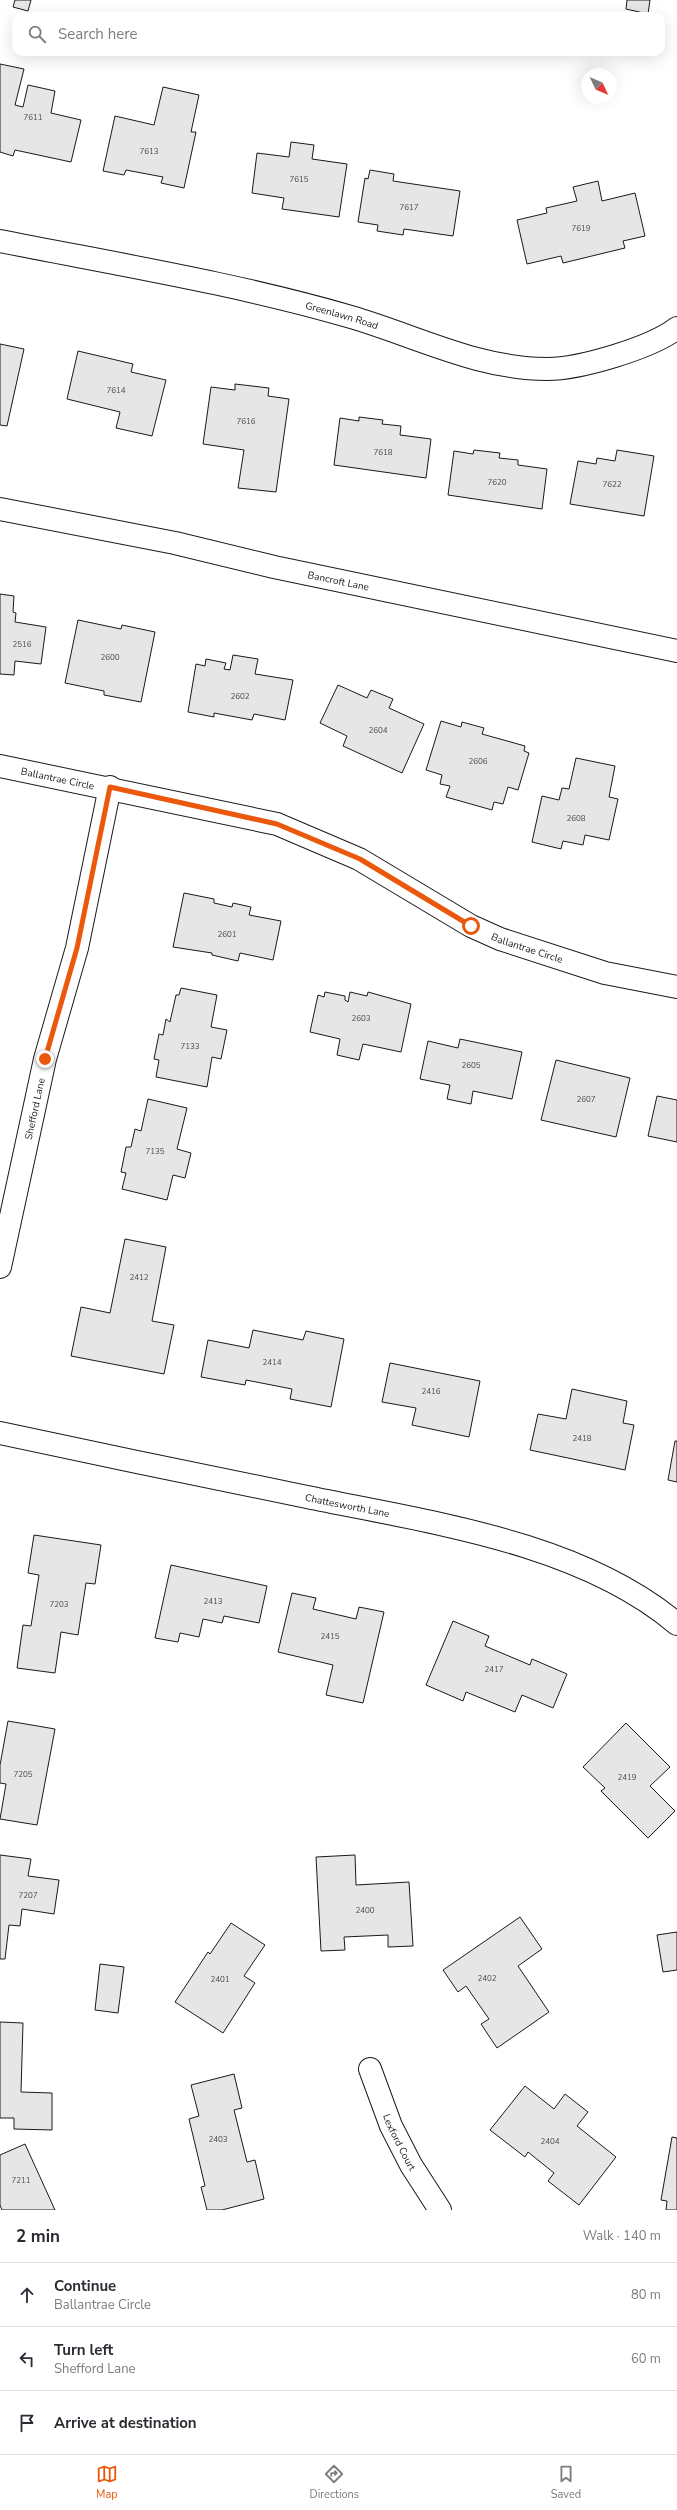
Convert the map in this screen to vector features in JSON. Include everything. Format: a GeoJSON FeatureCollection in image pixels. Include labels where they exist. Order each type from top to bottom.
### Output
{"type":"FeatureCollection","features":[{"type":"Feature","properties":{"kind":"street","name":"Greenlawn Road"},"geometry":{"type":"LineString","coordinates":[[0,241],[210,283],[351,317],[492,364],[548,369],[615,357],[677,328]]}},
{"type":"Feature","properties":{"kind":"street","name":"Bancroft Lane"},"geometry":{"type":"LineString","coordinates":[[0,509],[175,543],[274,568],[677,651]]}},
{"type":"Feature","properties":{"kind":"street","name":"Ballantrae Circle"},"geometry":{"type":"LineString","coordinates":[[0,766],[110,787],[277,824],[360,859],[471,926],[500,939],[604,973],[677,988]]}},
{"type":"Feature","properties":{"kind":"street","name":"Shefford Lane"},"geometry":{"type":"LineString","coordinates":[[0,1267],[45,1059],[77,948],[110,787]]}},
{"type":"Feature","properties":{"kind":"street","name":"Chattesworth Lane"},"geometry":{"type":"LineString","coordinates":[[0,1433],[416,1520],[545,1551],[616,1583],[677,1624]]}},
{"type":"Feature","properties":{"kind":"street","name":"Lexford Court"},"geometry":{"type":"LineString","coordinates":[[370,2069],[391,2126],[411,2165],[440,2210]]}},
{"type":"Feature","properties":{"kind":"building"},"geometry":{"type":"Polygon","coordinates":[[[15,0],[31,0],[28,11],[13,7],[15,0]]]}},
{"type":"Feature","properties":{"kind":"building"},"geometry":{"type":"Polygon","coordinates":[[[627,0],[650,0],[648,12],[639,12],[626,9],[627,0]]]}},
{"type":"Feature","properties":{"kind":"building"},"geometry":{"type":"Polygon","coordinates":[[[0,64],[24,69],[15,105],[23,107],[28,85],[55,91],[51,113],[81,120],[71,162],[15,150],[13,156],[0,152],[0,64]]]}},
{"type":"Feature","properties":{"kind":"building"},"geometry":{"type":"Polygon","coordinates":[[[163,87],[199,95],[191,132],[196,132],[184,188],[161,183],[163,177],[126,170],[124,175],[103,171],[115,116],[154,125],[163,87]]]}},
{"type":"Feature","properties":{"kind":"building"},"geometry":{"type":"Polygon","coordinates":[[[291,142],[314,145],[312,159],[347,164],[339,217],[282,209],[284,198],[252,193],[257,153],[289,157],[291,142]]]}},
{"type":"Feature","properties":{"kind":"building"},"geometry":{"type":"Polygon","coordinates":[[[370,170],[394,174],[393,181],[460,191],[453,236],[404,229],[403,235],[377,231],[378,225],[358,222],[365,178],[368,179],[370,170]]]}},
{"type":"Feature","properties":{"kind":"building"},"geometry":{"type":"Polygon","coordinates":[[[598,181],[602,201],[635,193],[645,236],[623,241],[625,248],[563,263],[561,256],[527,264],[517,220],[547,213],[546,208],[577,201],[573,187],[598,181]]]}},
{"type":"Feature","properties":{"kind":"building"},"geometry":{"type":"Polygon","coordinates":[[[0,344],[24,349],[7,426],[0,425],[0,344]]]}},
{"type":"Feature","properties":{"kind":"building"},"geometry":{"type":"Polygon","coordinates":[[[78,351],[133,364],[131,372],[166,380],[152,436],[116,428],[120,412],[67,399],[78,351]]]}},
{"type":"Feature","properties":{"kind":"building"},"geometry":{"type":"Polygon","coordinates":[[[235,384],[269,388],[268,396],[289,399],[276,492],[238,488],[244,450],[203,444],[211,387],[235,390],[235,384]]]}},
{"type":"Feature","properties":{"kind":"building"},"geometry":{"type":"Polygon","coordinates":[[[359,417],[383,420],[382,424],[401,426],[400,435],[431,439],[426,478],[334,465],[340,418],[359,421],[359,417]]]}},
{"type":"Feature","properties":{"kind":"building"},"geometry":{"type":"Polygon","coordinates":[[[474,450],[500,453],[499,458],[518,460],[518,465],[547,469],[542,509],[448,495],[454,451],[473,454],[474,450]]]}},
{"type":"Feature","properties":{"kind":"building"},"geometry":{"type":"Polygon","coordinates":[[[617,450],[654,456],[644,516],[570,504],[578,461],[596,464],[597,458],[615,461],[617,450]]]}},
{"type":"Feature","properties":{"kind":"building"},"geometry":{"type":"Polygon","coordinates":[[[0,594],[14,596],[13,612],[16,613],[15,622],[46,627],[41,664],[15,661],[14,675],[0,674],[0,594]]]}},
{"type":"Feature","properties":{"kind":"building"},"geometry":{"type":"Polygon","coordinates":[[[78,620],[121,629],[122,625],[155,632],[141,702],[104,695],[104,691],[65,683],[78,620]]]}},
{"type":"Feature","properties":{"kind":"building"},"geometry":{"type":"Polygon","coordinates":[[[233,655],[258,659],[255,674],[293,680],[285,720],[254,714],[252,720],[214,713],[214,717],[188,712],[196,664],[205,666],[206,659],[226,663],[224,669],[230,670],[233,655]]]}},
{"type":"Feature","properties":{"kind":"building"},"geometry":{"type":"Polygon","coordinates":[[[338,685],[367,698],[371,690],[393,699],[389,708],[424,724],[402,773],[343,746],[347,736],[320,723],[338,685]]]}},
{"type":"Feature","properties":{"kind":"building"},"geometry":{"type":"Polygon","coordinates":[[[441,721],[461,727],[462,722],[484,728],[482,734],[525,746],[524,751],[529,753],[518,790],[508,787],[503,804],[494,802],[492,810],[446,797],[450,786],[440,784],[442,775],[426,770],[441,721]]]}},
{"type":"Feature","properties":{"kind":"building"},"geometry":{"type":"Polygon","coordinates":[[[576,758],[615,766],[609,797],[618,799],[609,840],[585,835],[583,845],[563,841],[561,849],[532,842],[542,796],[559,800],[562,788],[569,789],[576,758]]]}},
{"type":"Feature","properties":{"kind":"building"},"geometry":{"type":"Polygon","coordinates":[[[184,893],[214,899],[214,903],[232,907],[233,903],[251,907],[249,915],[281,921],[273,960],[240,953],[238,961],[212,955],[212,953],[173,947],[184,893]]]}},
{"type":"Feature","properties":{"kind":"building"},"geometry":{"type":"Polygon","coordinates":[[[181,988],[217,995],[211,1027],[227,1030],[221,1059],[212,1057],[207,1087],[156,1077],[159,1060],[154,1059],[159,1034],[163,1035],[166,1019],[170,1022],[176,995],[179,995],[181,988]]]}},
{"type":"Feature","properties":{"kind":"building"},"geometry":{"type":"Polygon","coordinates":[[[325,992],[345,996],[345,1000],[348,1002],[350,992],[367,996],[368,992],[411,1004],[401,1052],[363,1044],[359,1060],[337,1055],[340,1039],[310,1032],[318,995],[324,997],[325,992]]]}},
{"type":"Feature","properties":{"kind":"building"},"geometry":{"type":"Polygon","coordinates":[[[460,1039],[522,1052],[512,1099],[473,1091],[471,1104],[447,1099],[450,1085],[420,1079],[428,1041],[458,1048],[460,1039]]]}},
{"type":"Feature","properties":{"kind":"building"},"geometry":{"type":"Polygon","coordinates":[[[556,1060],[630,1078],[616,1137],[541,1120],[556,1060]]]}},
{"type":"Feature","properties":{"kind":"building"},"geometry":{"type":"Polygon","coordinates":[[[657,1096],[677,1100],[677,1142],[648,1136],[657,1096]]]}},
{"type":"Feature","properties":{"kind":"building"},"geometry":{"type":"Polygon","coordinates":[[[148,1099],[187,1108],[177,1149],[191,1153],[185,1178],[173,1175],[167,1200],[122,1189],[126,1173],[121,1172],[126,1147],[131,1147],[135,1129],[141,1131],[148,1099]]]}},
{"type":"Feature","properties":{"kind":"building"},"geometry":{"type":"Polygon","coordinates":[[[125,1239],[166,1247],[152,1321],[174,1325],[164,1374],[71,1356],[81,1307],[110,1313],[125,1239]]]}},
{"type":"Feature","properties":{"kind":"building"},"geometry":{"type":"Polygon","coordinates":[[[253,1330],[303,1340],[306,1331],[344,1339],[331,1407],[290,1399],[292,1389],[246,1380],[245,1385],[201,1377],[208,1340],[249,1348],[253,1330]]]}},
{"type":"Feature","properties":{"kind":"building"},"geometry":{"type":"Polygon","coordinates":[[[390,1363],[480,1381],[469,1437],[412,1425],[416,1408],[382,1402],[390,1363]]]}},
{"type":"Feature","properties":{"kind":"building"},"geometry":{"type":"Polygon","coordinates":[[[572,1389],[627,1401],[623,1423],[634,1425],[625,1470],[530,1450],[538,1414],[566,1419],[572,1389]]]}},
{"type":"Feature","properties":{"kind":"building"},"geometry":{"type":"Polygon","coordinates":[[[675,1441],[677,1441],[677,1482],[668,1480],[675,1441]]]}},
{"type":"Feature","properties":{"kind":"building"},"geometry":{"type":"Polygon","coordinates":[[[34,1535],[101,1545],[95,1584],[86,1583],[78,1635],[61,1632],[55,1673],[17,1668],[23,1625],[31,1626],[39,1575],[28,1573],[34,1535]]]}},
{"type":"Feature","properties":{"kind":"building"},"geometry":{"type":"Polygon","coordinates":[[[171,1565],[267,1586],[259,1623],[224,1616],[222,1623],[203,1619],[199,1637],[180,1633],[178,1642],[155,1638],[171,1565]]]}},
{"type":"Feature","properties":{"kind":"building"},"geometry":{"type":"Polygon","coordinates":[[[292,1593],[316,1598],[313,1609],[356,1619],[359,1607],[384,1612],[363,1703],[326,1695],[333,1665],[278,1652],[292,1593]]]}},
{"type":"Feature","properties":{"kind":"building"},"geometry":{"type":"Polygon","coordinates":[[[453,1621],[489,1636],[485,1646],[530,1665],[532,1659],[567,1674],[553,1708],[522,1695],[515,1712],[466,1692],[463,1701],[426,1685],[453,1621]]]}},
{"type":"Feature","properties":{"kind":"building"},"geometry":{"type":"Polygon","coordinates":[[[8,1721],[55,1729],[37,1825],[0,1819],[6,1784],[0,1783],[0,1765],[8,1721]]]}},
{"type":"Feature","properties":{"kind":"building"},"geometry":{"type":"Polygon","coordinates":[[[626,1723],[670,1767],[650,1786],[675,1811],[648,1838],[601,1791],[605,1788],[583,1767],[626,1723]]]}},
{"type":"Feature","properties":{"kind":"building"},"geometry":{"type":"Polygon","coordinates":[[[0,1855],[31,1859],[28,1876],[59,1880],[54,1914],[22,1909],[20,1926],[9,1925],[5,1959],[0,1959],[0,1855]]]}},
{"type":"Feature","properties":{"kind":"building"},"geometry":{"type":"Polygon","coordinates":[[[355,1855],[356,1885],[409,1882],[413,1946],[388,1947],[388,1935],[344,1937],[345,1950],[321,1951],[316,1857],[355,1855]]]}},
{"type":"Feature","properties":{"kind":"building"},"geometry":{"type":"Polygon","coordinates":[[[520,1917],[542,1949],[518,1966],[549,2012],[497,2048],[481,2024],[489,2019],[466,1986],[458,1992],[443,1970],[520,1917]]]}},
{"type":"Feature","properties":{"kind":"building"},"geometry":{"type":"Polygon","coordinates":[[[231,1923],[265,1945],[244,1976],[255,1983],[223,2033],[175,2002],[208,1952],[210,1954],[231,1923]]]}},
{"type":"Feature","properties":{"kind":"building"},"geometry":{"type":"Polygon","coordinates":[[[677,1932],[677,1970],[663,1972],[657,1935],[677,1932]]]}},
{"type":"Feature","properties":{"kind":"building"},"geometry":{"type":"Polygon","coordinates":[[[100,1964],[124,1967],[118,2013],[95,2010],[100,1964]]]}},
{"type":"Feature","properties":{"kind":"building"},"geometry":{"type":"Polygon","coordinates":[[[0,2022],[23,2023],[21,2092],[52,2093],[52,2130],[14,2129],[14,2118],[0,2118],[0,2022]]]}},
{"type":"Feature","properties":{"kind":"building"},"geometry":{"type":"Polygon","coordinates":[[[234,2074],[242,2108],[234,2110],[247,2162],[255,2160],[264,2199],[222,2210],[207,2210],[201,2187],[205,2186],[189,2119],[199,2116],[191,2085],[234,2074]]]}},
{"type":"Feature","properties":{"kind":"building"},"geometry":{"type":"Polygon","coordinates":[[[525,2086],[554,2109],[565,2094],[588,2112],[577,2126],[616,2157],[579,2205],[548,2181],[554,2173],[528,2152],[525,2157],[490,2130],[525,2086]]]}},
{"type":"Feature","properties":{"kind":"building"},"geometry":{"type":"Polygon","coordinates":[[[672,2137],[677,2138],[677,2210],[666,2210],[667,2201],[661,2200],[672,2137]]]}},
{"type":"Feature","properties":{"kind":"building"},"geometry":{"type":"Polygon","coordinates":[[[25,2144],[55,2210],[2,2210],[0,2205],[0,2155],[25,2144]]]}},
{"type":"Feature","properties":{"kind":"route"},"geometry":{"type":"LineString","coordinates":[[45,1059],[77,948],[110,787],[277,824],[360,859],[471,926]]}}]}
